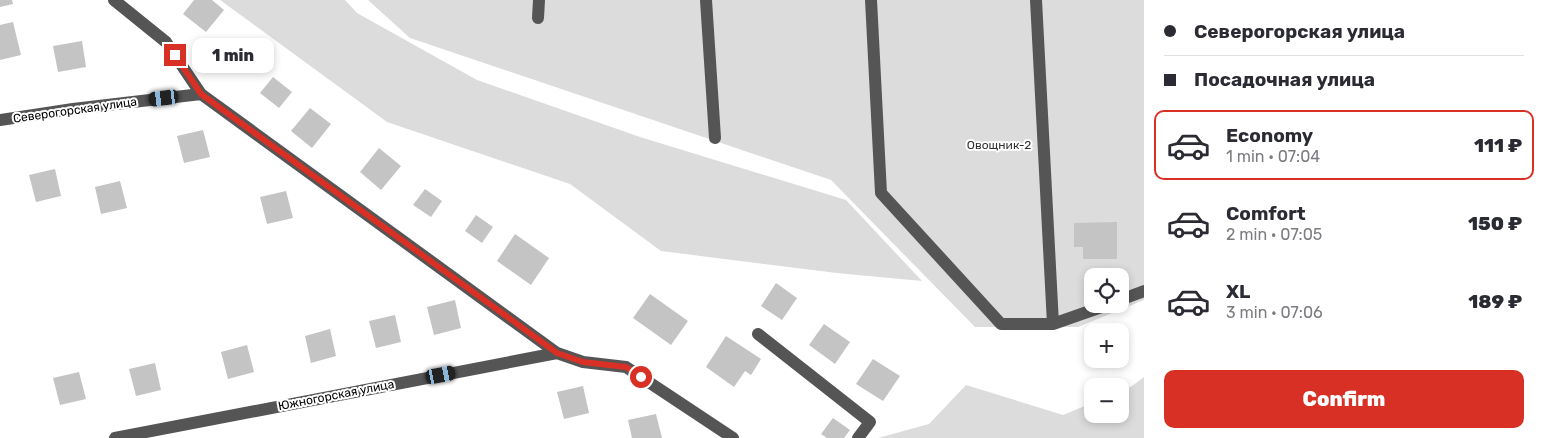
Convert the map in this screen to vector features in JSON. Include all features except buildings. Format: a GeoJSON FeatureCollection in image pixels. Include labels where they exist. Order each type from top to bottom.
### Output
{"type":"FeatureCollection","features":[{"type":"Feature","properties":{"kind":"street"},"geometry":{"type":"LineString","coordinates":[[114,0],[166,42],[201,94],[557,353],[583,362],[626,367],[733,438]]}},
{"type":"Feature","properties":{"kind":"street"},"geometry":{"type":"LineString","coordinates":[[538,18],[539,0]]}},
{"type":"Feature","properties":{"kind":"street"},"geometry":{"type":"LineString","coordinates":[[706,0],[715,138]]}},
{"type":"Feature","properties":{"kind":"street"},"geometry":{"type":"LineString","coordinates":[[871,0],[881,193],[1001,324],[1053,324],[1084,313]]}},
{"type":"Feature","properties":{"kind":"street"},"geometry":{"type":"LineString","coordinates":[[1036,0],[1053,324]]}},
{"type":"Feature","properties":{"kind":"street","name":"Северогорская улица"},"geometry":{"type":"LineString","coordinates":[[0,120],[73,109],[201,94]]}},
{"type":"Feature","properties":{"kind":"street"},"geometry":{"type":"LineString","coordinates":[[1129,297],[1144,292]]}},
{"type":"Feature","properties":{"kind":"street"},"geometry":{"type":"LineString","coordinates":[[758,334],[870,422],[858,438]]}},
{"type":"Feature","properties":{"kind":"street","name":"Южногорская улица"},"geometry":{"type":"LineString","coordinates":[[115,438],[557,353]]}},
{"type":"Feature","properties":{"kind":"green space"},"geometry":{"type":"Polygon","coordinates":[[[220,0],[345,0],[357,13],[477,80],[640,137],[846,200],[922,281],[837,273],[661,251],[570,184],[387,122],[220,0]]]}},
{"type":"Feature","properties":{"kind":"green space","name":"Овощник-2"},"geometry":{"type":"Polygon","coordinates":[[[368,0],[1144,0],[1144,300],[1129,306],[1129,268],[1084,268],[1084,313],[1112,313],[1078,327],[975,327],[831,180],[410,38],[368,0]]]}},
{"type":"Feature","properties":{"kind":"green space"},"geometry":{"type":"Polygon","coordinates":[[[1144,377],[1144,438],[878,438],[929,424],[966,385],[1063,415],[1084,406],[1084,423],[1129,423],[1129,387],[1144,377]]]}},
{"type":"Feature","properties":{"kind":"route"},"geometry":{"type":"LineString","coordinates":[[175,55],[201,94],[557,353],[583,362],[626,367],[641,377]]}}]}
